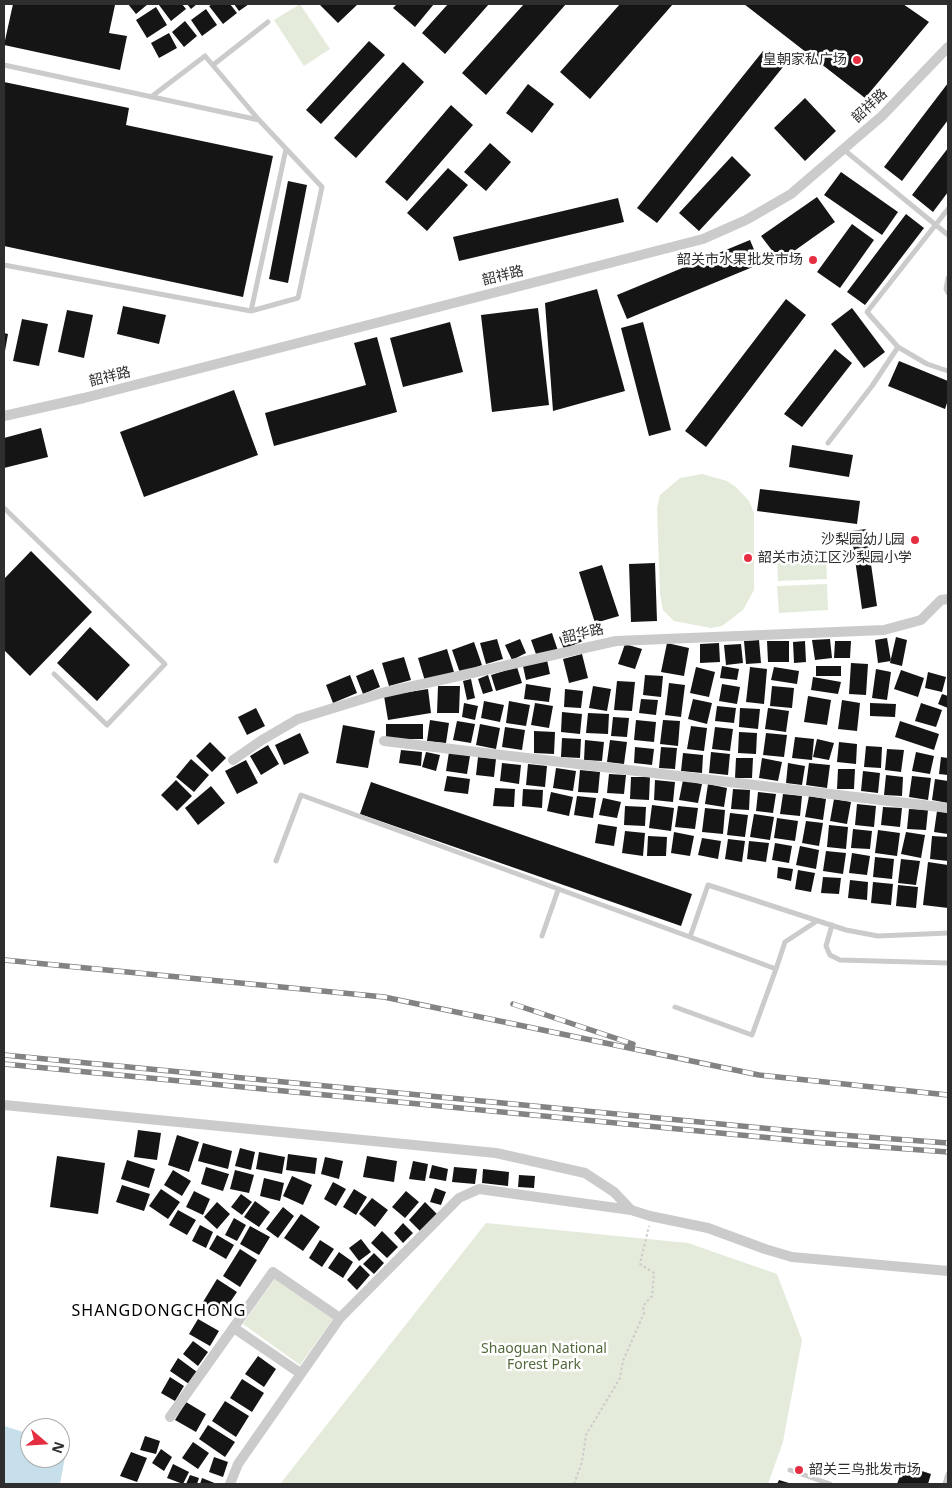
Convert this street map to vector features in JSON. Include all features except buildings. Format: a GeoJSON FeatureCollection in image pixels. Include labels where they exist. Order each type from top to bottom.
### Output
{"type":"FeatureCollection","features":[{"type":"Feature","properties":{"kind":"street","name":"韶祥路"},"geometry":{"type":"LineString","coordinates":[[4,416],[84,398],[703,239],[746,220],[790,194],[882,116],[948,47]]}},
{"type":"Feature","properties":{"kind":"street","name":"韶华路"},"geometry":{"type":"LineString","coordinates":[[233,760],[298,719],[391,691],[616,641],[884,630],[921,620],[941,600],[948,598]]}},
{"type":"Feature","properties":{"kind":"street"},"geometry":{"type":"LineString","coordinates":[[384,742],[948,808]]}},
{"type":"Feature","properties":{"kind":"street"},"geometry":{"type":"LineString","coordinates":[[4,1105],[496,1153],[585,1173],[614,1192],[631,1210]]}},
{"type":"Feature","properties":{"kind":"street"},"geometry":{"type":"LineString","coordinates":[[230,1484],[238,1464],[340,1318],[459,1198],[479,1189],[631,1210],[650,1216],[708,1228],[792,1257],[948,1270]]}},
{"type":"Feature","properties":{"kind":"street"},"geometry":{"type":"LineString","coordinates":[[170,1417],[273,1272],[340,1318]]}},
{"type":"Feature","properties":{"kind":"street"},"geometry":{"type":"LineString","coordinates":[[234,1328],[300,1373]]}},
{"type":"Feature","properties":{"kind":"lane"},"geometry":{"type":"LineString","coordinates":[[213,66],[268,22]]}},
{"type":"Feature","properties":{"kind":"lane"},"geometry":{"type":"LineString","coordinates":[[4,266],[251,311],[298,298],[322,187],[259,120],[205,56],[151,97]]}},
{"type":"Feature","properties":{"kind":"lane"},"geometry":{"type":"LineString","coordinates":[[4,66],[259,120]]}},
{"type":"Feature","properties":{"kind":"lane"},"geometry":{"type":"LineString","coordinates":[[843,149],[948,235]]}},
{"type":"Feature","properties":{"kind":"lane"},"geometry":{"type":"LineString","coordinates":[[251,311],[286,150]]}},
{"type":"Feature","properties":{"kind":"lane"},"geometry":{"type":"LineString","coordinates":[[948,209],[867,312],[898,347],[928,364],[948,371]]}},
{"type":"Feature","properties":{"kind":"lane"},"geometry":{"type":"LineString","coordinates":[[948,278],[946,289],[948,293]]}},
{"type":"Feature","properties":{"kind":"lane"},"geometry":{"type":"LineString","coordinates":[[828,443],[872,386],[898,347]]}},
{"type":"Feature","properties":{"kind":"lane"},"geometry":{"type":"LineString","coordinates":[[4,508],[165,664],[107,725],[54,674]]}},
{"type":"Feature","properties":{"kind":"lane"},"geometry":{"type":"LineString","coordinates":[[276,862],[301,796],[776,969]]}},
{"type":"Feature","properties":{"kind":"lane"},"geometry":{"type":"LineString","coordinates":[[690,938],[708,886],[832,926],[878,936],[948,933]]}},
{"type":"Feature","properties":{"kind":"lane"},"geometry":{"type":"LineString","coordinates":[[542,936],[558,890]]}},
{"type":"Feature","properties":{"kind":"lane"},"geometry":{"type":"LineString","coordinates":[[675,1007],[752,1035],[785,942],[817,921]]}},
{"type":"Feature","properties":{"kind":"lane"},"geometry":{"type":"LineString","coordinates":[[832,926],[826,946],[830,956],[840,960],[948,963]]}},
{"type":"Feature","properties":{"kind":"lane"},"geometry":{"type":"LineString","coordinates":[[790,1470],[830,1484]]}},
{"type":"Feature","properties":{"kind":"lane"},"geometry":{"type":"LineString","coordinates":[[945,1484],[948,1474]]}},
{"type":"Feature","properties":{"kind":"path"},"geometry":{"type":"LineString","coordinates":[[574,1484],[582,1462],[586,1435],[620,1378],[623,1361],[630,1348],[634,1334],[642,1322],[643,1306],[652,1296],[654,1273],[640,1264],[650,1216]]}},
{"type":"Feature","properties":{"kind":"green space"},"geometry":{"type":"Polygon","coordinates":[[[300,4],[330,49],[304,66],[274,20],[300,4]]]}},
{"type":"Feature","properties":{"kind":"green space"},"geometry":{"type":"Polygon","coordinates":[[[702,474],[727,481],[736,487],[749,501],[754,513],[754,590],[743,610],[722,626],[711,628],[674,621],[663,610],[660,594],[657,508],[660,495],[680,478],[702,474]]]}},
{"type":"Feature","properties":{"kind":"green space"},"geometry":{"type":"Polygon","coordinates":[[[826,553],[827,579],[778,581],[777,556],[826,553]]]}},
{"type":"Feature","properties":{"kind":"green space"},"geometry":{"type":"Polygon","coordinates":[[[827,584],[828,610],[779,613],[777,586],[827,584]]]}},
{"type":"Feature","properties":{"kind":"green space","name":"Shaoguan National Forest Park"},"geometry":{"type":"Polygon","coordinates":[[[486,1223],[688,1243],[777,1274],[802,1340],[783,1442],[768,1484],[280,1484],[486,1223]]]}},
{"type":"Feature","properties":{"kind":"green space"},"geometry":{"type":"Polygon","coordinates":[[[276,1277],[333,1319],[300,1365],[243,1324],[276,1277]]]}},
{"type":"Feature","properties":{"kind":"water"},"geometry":{"type":"Polygon","coordinates":[[[4,1426],[20,1431],[20,1468],[63,1468],[60,1484],[4,1484],[4,1426]]]}},
{"type":"Feature","properties":{"kind":"railway"},"geometry":{"type":"LineString","coordinates":[[4,960],[384,997],[759,1075],[948,1095]]}},
{"type":"Feature","properties":{"kind":"railway"},"geometry":{"type":"LineString","coordinates":[[513,1004],[633,1044]]}},
{"type":"Feature","properties":{"kind":"railway"},"geometry":{"type":"LineString","coordinates":[[4,1055],[814,1133],[948,1143]]}},
{"type":"Feature","properties":{"kind":"railway"},"geometry":{"type":"LineString","coordinates":[[4,1064],[813,1142],[948,1152]]}},
{"type":"Feature","properties":{"kind":"place","name":"皇朝家私广场"},"geometry":{"type":"Point","coordinates":[857,60]}},
{"type":"Feature","properties":{"kind":"place","name":"韶关市水果批发市场"},"geometry":{"type":"Point","coordinates":[813,260]}},
{"type":"Feature","properties":{"kind":"place","name":"沙梨园幼儿园"},"geometry":{"type":"Point","coordinates":[915,540]}},
{"type":"Feature","properties":{"kind":"place","name":"韶关市浈江区沙梨园小学"},"geometry":{"type":"Point","coordinates":[748,558]}},
{"type":"Feature","properties":{"kind":"place","name":"韶关三鸟批发市场"},"geometry":{"type":"Point","coordinates":[799,1470]}},
{"type":"Feature","properties":{"kind":"district","name":"SHANGDONGCHONG"},"geometry":{"type":"Point","coordinates":[159,1311]}}]}
